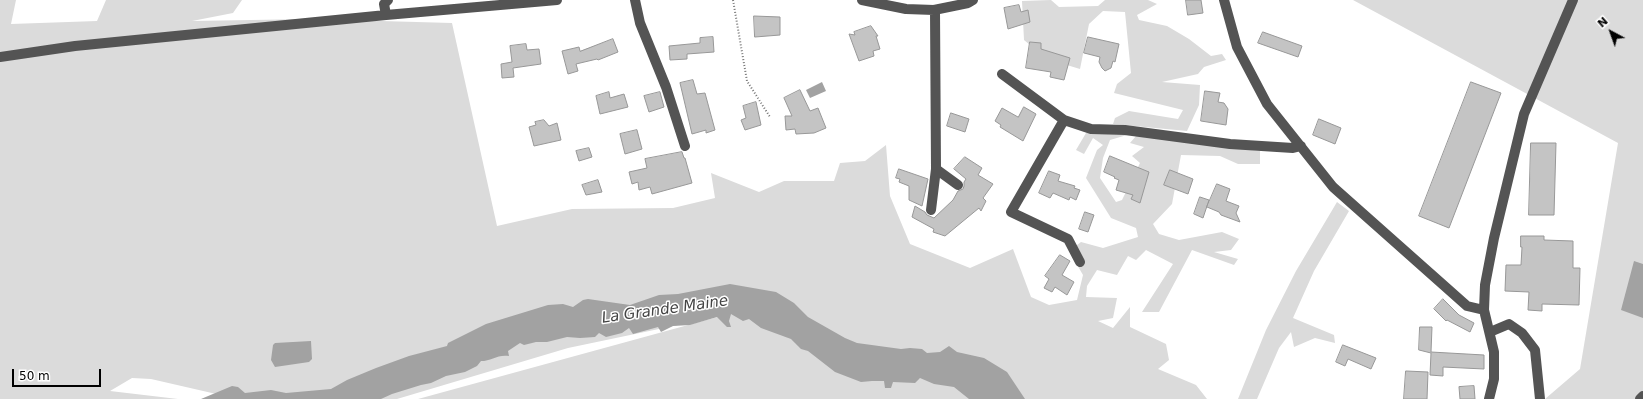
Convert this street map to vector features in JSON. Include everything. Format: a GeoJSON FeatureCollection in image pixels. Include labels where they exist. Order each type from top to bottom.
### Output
{"type":"FeatureCollection","features":[{"type":"Feature","properties":{"kind":"street"},"geometry":{"type":"LineString","coordinates":[[386,15],[384,4],[388,0]]}},
{"type":"Feature","properties":{"kind":"street"},"geometry":{"type":"LineString","coordinates":[[0,57],[75,46],[386,15],[557,0]]}},
{"type":"Feature","properties":{"kind":"street"},"geometry":{"type":"LineString","coordinates":[[635,0],[640,23],[666,87],[685,146]]}},
{"type":"Feature","properties":{"kind":"street"},"geometry":{"type":"LineString","coordinates":[[862,0],[906,9],[935,10],[968,3],[973,0]]}},
{"type":"Feature","properties":{"kind":"street"},"geometry":{"type":"LineString","coordinates":[[1224,0],[1237,47],[1267,104],[1333,187],[1467,306],[1484,310]]}},
{"type":"Feature","properties":{"kind":"street"},"geometry":{"type":"LineString","coordinates":[[1489,399],[1494,379],[1494,352],[1484,310],[1485,285],[1494,238],[1524,114],[1573,0]]}},
{"type":"Feature","properties":{"kind":"street"},"geometry":{"type":"LineString","coordinates":[[931,210],[936,169],[935,10]]}},
{"type":"Feature","properties":{"kind":"street"},"geometry":{"type":"LineString","coordinates":[[1002,74],[1064,120],[1091,129],[1125,130],[1230,144],[1293,148],[1301,146]]}},
{"type":"Feature","properties":{"kind":"street"},"geometry":{"type":"LineString","coordinates":[[1064,120],[1011,212],[1068,239],[1080,262]]}},
{"type":"Feature","properties":{"kind":"street"},"geometry":{"type":"LineString","coordinates":[[936,169],[958,185]]}},
{"type":"Feature","properties":{"kind":"street"},"geometry":{"type":"LineString","coordinates":[[1490,332],[1509,324],[1522,333],[1535,350],[1540,399]]}},
{"type":"Feature","properties":{"kind":"street"},"geometry":{"type":"LineString","coordinates":[[1640,399],[1643,396]]}},
{"type":"Feature","properties":{"kind":"path"},"geometry":{"type":"LineString","coordinates":[[733,0],[747,81],[770,117]]}},
{"type":"Feature","properties":{"kind":"shaded area"},"geometry":{"type":"Polygon","coordinates":[[[0,0],[16,0],[11,24],[97,21],[106,0],[242,0],[233,13],[192,21],[310,19],[452,23],[497,226],[572,209],[673,208],[715,198],[711,173],[759,192],[784,181],[834,181],[840,163],[865,161],[886,145],[890,196],[910,244],[970,268],[1013,249],[1031,297],[1049,305],[1077,300],[1083,275],[1069,251],[1081,242],[1103,248],[1138,237],[1136,228],[1111,218],[1086,178],[1097,150],[1103,145],[1093,138],[1084,154],[1076,150],[1086,133],[1127,135],[1110,140],[1103,158],[1100,178],[1116,202],[1122,200],[1140,163],[1132,156],[1144,147],[1130,143],[1136,136],[1260,151],[1260,164],[1238,164],[1220,156],[1181,155],[1172,204],[1153,224],[1159,234],[1179,240],[1222,232],[1239,239],[1231,250],[1214,252],[1238,259],[1234,265],[1192,250],[1159,312],[1142,312],[1173,264],[1146,250],[1136,260],[1128,256],[1117,275],[1097,270],[1087,286],[1086,297],[1117,298],[1113,318],[1098,321],[1113,328],[1130,307],[1130,327],[1166,344],[1169,360],[1158,369],[1196,385],[1207,399],[418,399],[721,316],[568,348],[397,399],[238,399],[151,379],[132,378],[110,391],[178,399],[0,399],[0,0]]]}},
{"type":"Feature","properties":{"kind":"shaded area"},"geometry":{"type":"Polygon","coordinates":[[[1051,0],[1059,7],[1098,6],[1105,0],[1148,0],[1157,4],[1137,15],[1139,20],[1167,26],[1189,39],[1211,56],[1222,54],[1226,60],[1204,67],[1198,74],[1162,82],[1200,85],[1199,105],[1187,131],[1113,124],[1115,118],[1129,111],[1178,119],[1183,110],[1114,93],[1117,84],[1131,73],[1125,12],[1103,11],[1089,24],[1080,69],[1047,59],[1024,40],[1022,1],[1051,0]]]}},
{"type":"Feature","properties":{"kind":"shaded area"},"geometry":{"type":"Polygon","coordinates":[[[1353,0],[1643,0],[1643,399],[1545,399],[1580,369],[1618,143],[1353,0]]]}},
{"type":"Feature","properties":{"kind":"shaded area"},"geometry":{"type":"Polygon","coordinates":[[[1337,202],[1349,211],[1314,271],[1293,318],[1334,335],[1335,343],[1315,338],[1294,347],[1291,332],[1279,348],[1257,399],[1238,399],[1266,330],[1296,271],[1337,202]]]}},
{"type":"Feature","properties":{"kind":"water"},"geometry":{"type":"Polygon","coordinates":[[[822,82],[826,91],[810,98],[806,90],[822,82]]]}},
{"type":"Feature","properties":{"kind":"water"},"geometry":{"type":"Polygon","coordinates":[[[1634,261],[1643,264],[1643,318],[1621,310],[1634,261]]]}},
{"type":"Feature","properties":{"kind":"water","name":"La Grande Maine"},"geometry":{"type":"Polygon","coordinates":[[[730,284],[776,292],[794,303],[808,317],[845,338],[857,343],[901,349],[922,349],[927,353],[940,352],[949,346],[957,352],[984,358],[1007,372],[1025,399],[969,399],[954,387],[934,384],[920,378],[915,383],[893,382],[891,388],[885,388],[884,381],[861,382],[835,372],[808,351],[801,349],[791,339],[761,328],[749,319],[743,321],[731,314],[729,321],[731,327],[727,327],[717,317],[690,325],[673,326],[661,332],[658,327],[633,334],[629,328],[622,333],[606,337],[599,333],[595,337],[567,337],[547,342],[536,342],[524,345],[520,343],[508,351],[509,356],[501,356],[481,361],[477,366],[465,372],[446,376],[431,383],[392,394],[381,399],[201,399],[232,386],[238,387],[245,393],[271,390],[286,393],[331,389],[347,380],[376,368],[409,356],[447,346],[448,343],[486,324],[548,305],[563,304],[573,307],[583,300],[588,299],[630,305],[659,295],[678,294],[730,284]]]}},
{"type":"Feature","properties":{"kind":"water"},"geometry":{"type":"Polygon","coordinates":[[[311,341],[312,359],[309,362],[275,367],[271,360],[273,345],[275,343],[311,341]]]}},
{"type":"Feature","properties":{"kind":"building"},"geometry":{"type":"Polygon","coordinates":[[[1186,0],[1201,0],[1203,13],[1188,15],[1186,0]]]}},
{"type":"Feature","properties":{"kind":"building"},"geometry":{"type":"Polygon","coordinates":[[[1019,5],[1021,12],[1028,10],[1030,22],[1008,29],[1004,8],[1019,5]]]}},
{"type":"Feature","properties":{"kind":"building"},"geometry":{"type":"Polygon","coordinates":[[[754,16],[780,17],[780,35],[755,37],[754,16]]]}},
{"type":"Feature","properties":{"kind":"building"},"geometry":{"type":"Polygon","coordinates":[[[871,26],[878,36],[876,36],[880,49],[873,51],[874,56],[859,61],[849,34],[855,35],[854,32],[871,26]]]}},
{"type":"Feature","properties":{"kind":"building"},"geometry":{"type":"Polygon","coordinates":[[[1263,32],[1302,46],[1298,57],[1258,43],[1263,32]]]}},
{"type":"Feature","properties":{"kind":"building"},"geometry":{"type":"Polygon","coordinates":[[[713,37],[714,52],[687,54],[687,59],[670,60],[669,46],[700,43],[700,38],[713,37]]]}},
{"type":"Feature","properties":{"kind":"building"},"geometry":{"type":"Polygon","coordinates":[[[1088,37],[1119,44],[1115,62],[1113,61],[1111,68],[1105,71],[1099,62],[1100,57],[1084,53],[1088,37]]]}},
{"type":"Feature","properties":{"kind":"building"},"geometry":{"type":"Polygon","coordinates":[[[613,39],[618,52],[598,60],[576,64],[578,71],[568,74],[562,51],[579,47],[580,51],[613,39]]]}},
{"type":"Feature","properties":{"kind":"building"},"geometry":{"type":"Polygon","coordinates":[[[1030,42],[1041,43],[1041,49],[1070,58],[1064,80],[1050,77],[1051,72],[1026,68],[1030,42]]]}},
{"type":"Feature","properties":{"kind":"building"},"geometry":{"type":"Polygon","coordinates":[[[526,44],[527,50],[539,49],[541,64],[513,68],[514,77],[502,78],[501,64],[512,62],[510,46],[526,44]]]}},
{"type":"Feature","properties":{"kind":"building"},"geometry":{"type":"Polygon","coordinates":[[[693,80],[697,94],[705,93],[715,130],[706,133],[706,130],[692,134],[680,83],[693,80]]]}},
{"type":"Feature","properties":{"kind":"building"},"geometry":{"type":"Polygon","coordinates":[[[1471,82],[1501,93],[1449,228],[1419,216],[1471,82]]]}},
{"type":"Feature","properties":{"kind":"building"},"geometry":{"type":"Polygon","coordinates":[[[800,90],[810,111],[818,108],[826,128],[814,133],[796,134],[795,129],[786,130],[785,116],[792,116],[784,98],[800,90]]]}},
{"type":"Feature","properties":{"kind":"building"},"geometry":{"type":"Polygon","coordinates":[[[1205,91],[1220,93],[1218,102],[1224,103],[1228,109],[1226,125],[1201,121],[1205,91]]]}},
{"type":"Feature","properties":{"kind":"building"},"geometry":{"type":"Polygon","coordinates":[[[609,92],[610,98],[624,94],[628,107],[600,114],[596,96],[609,92]]]}},
{"type":"Feature","properties":{"kind":"building"},"geometry":{"type":"Polygon","coordinates":[[[660,92],[664,107],[649,112],[644,96],[660,92]]]}},
{"type":"Feature","properties":{"kind":"building"},"geometry":{"type":"Polygon","coordinates":[[[756,102],[761,125],[745,130],[741,120],[746,118],[743,106],[756,102]]]}},
{"type":"Feature","properties":{"kind":"building"},"geometry":{"type":"Polygon","coordinates":[[[1024,107],[1036,114],[1023,141],[1000,127],[1001,125],[995,121],[1002,108],[1018,117],[1024,107]]]}},
{"type":"Feature","properties":{"kind":"building"},"geometry":{"type":"Polygon","coordinates":[[[951,113],[969,119],[965,132],[947,126],[951,113]]]}},
{"type":"Feature","properties":{"kind":"building"},"geometry":{"type":"Polygon","coordinates":[[[1319,119],[1341,128],[1335,144],[1313,135],[1319,119]]]}},
{"type":"Feature","properties":{"kind":"building"},"geometry":{"type":"Polygon","coordinates":[[[544,120],[549,126],[557,123],[561,140],[534,146],[529,127],[536,125],[535,122],[544,120]]]}},
{"type":"Feature","properties":{"kind":"building"},"geometry":{"type":"Polygon","coordinates":[[[637,130],[642,149],[625,154],[620,134],[637,130]]]}},
{"type":"Feature","properties":{"kind":"building"},"geometry":{"type":"Polygon","coordinates":[[[1531,143],[1556,143],[1554,215],[1529,215],[1531,143]]]}},
{"type":"Feature","properties":{"kind":"building"},"geometry":{"type":"Polygon","coordinates":[[[589,148],[592,157],[579,161],[576,151],[589,148]]]}},
{"type":"Feature","properties":{"kind":"building"},"geometry":{"type":"Polygon","coordinates":[[[682,152],[692,183],[652,194],[650,187],[639,190],[638,182],[632,184],[629,172],[647,168],[645,159],[682,152]]]}},
{"type":"Feature","properties":{"kind":"building"},"geometry":{"type":"Polygon","coordinates":[[[1110,156],[1149,172],[1140,203],[1131,199],[1133,195],[1116,190],[1119,180],[1104,172],[1110,156]]]}},
{"type":"Feature","properties":{"kind":"building"},"geometry":{"type":"Polygon","coordinates":[[[965,157],[982,168],[978,175],[993,184],[983,198],[986,201],[981,211],[979,208],[945,236],[933,232],[934,229],[912,217],[915,206],[927,215],[934,218],[953,200],[958,191],[963,189],[966,179],[954,169],[965,157]]]}},
{"type":"Feature","properties":{"kind":"building"},"geometry":{"type":"Polygon","coordinates":[[[899,169],[928,179],[922,206],[909,200],[909,186],[899,182],[900,179],[896,178],[899,169]]]}},
{"type":"Feature","properties":{"kind":"building"},"geometry":{"type":"Polygon","coordinates":[[[1170,170],[1193,179],[1188,194],[1164,185],[1170,170]]]}},
{"type":"Feature","properties":{"kind":"building"},"geometry":{"type":"Polygon","coordinates":[[[1049,171],[1060,175],[1058,181],[1075,186],[1074,188],[1080,190],[1076,200],[1070,197],[1069,200],[1053,193],[1050,198],[1039,193],[1049,171]]]}},
{"type":"Feature","properties":{"kind":"building"},"geometry":{"type":"Polygon","coordinates":[[[598,180],[602,192],[586,195],[582,185],[598,180]]]}},
{"type":"Feature","properties":{"kind":"building"},"geometry":{"type":"Polygon","coordinates":[[[1217,184],[1230,189],[1226,201],[1239,206],[1236,213],[1240,222],[1221,215],[1219,212],[1207,207],[1217,184]]]}},
{"type":"Feature","properties":{"kind":"building"},"geometry":{"type":"Polygon","coordinates":[[[1200,197],[1209,200],[1203,218],[1194,214],[1200,197]]]}},
{"type":"Feature","properties":{"kind":"building"},"geometry":{"type":"Polygon","coordinates":[[[1085,212],[1094,215],[1088,232],[1079,229],[1085,212]]]}},
{"type":"Feature","properties":{"kind":"building"},"geometry":{"type":"Polygon","coordinates":[[[1521,236],[1544,236],[1544,240],[1573,241],[1573,268],[1580,268],[1579,305],[1542,304],[1542,311],[1528,310],[1529,292],[1505,291],[1506,265],[1521,265],[1521,236]]]}},
{"type":"Feature","properties":{"kind":"building"},"geometry":{"type":"Polygon","coordinates":[[[1060,255],[1070,261],[1062,275],[1074,282],[1067,295],[1055,287],[1052,292],[1044,288],[1049,279],[1045,276],[1060,255]]]}},
{"type":"Feature","properties":{"kind":"building"},"geometry":{"type":"Polygon","coordinates":[[[1443,299],[1459,315],[1474,323],[1470,332],[1447,320],[1446,321],[1434,309],[1443,299]]]}},
{"type":"Feature","properties":{"kind":"building"},"geometry":{"type":"Polygon","coordinates":[[[1420,327],[1432,327],[1431,352],[1484,355],[1484,369],[1443,367],[1443,376],[1430,375],[1431,353],[1419,350],[1420,327]]]}},
{"type":"Feature","properties":{"kind":"building"},"geometry":{"type":"Polygon","coordinates":[[[1343,345],[1376,358],[1371,369],[1348,359],[1345,366],[1336,362],[1343,345]]]}},
{"type":"Feature","properties":{"kind":"building"},"geometry":{"type":"Polygon","coordinates":[[[1406,371],[1428,372],[1427,399],[1404,399],[1406,371]]]}},
{"type":"Feature","properties":{"kind":"building"},"geometry":{"type":"Polygon","coordinates":[[[1474,386],[1475,399],[1460,399],[1459,387],[1474,386]]]}}]}
